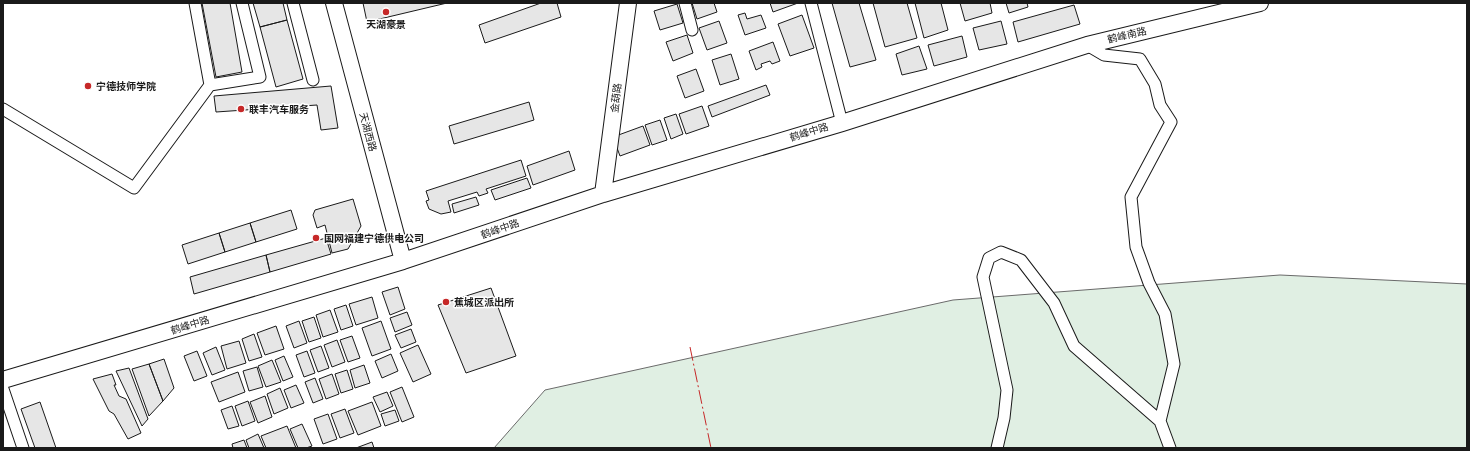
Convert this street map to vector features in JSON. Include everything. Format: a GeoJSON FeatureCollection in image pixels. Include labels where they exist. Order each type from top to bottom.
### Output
{"type":"FeatureCollection","features":[{"type":"Feature","properties":{"kind":"street"},"geometry":{"type":"LineString","coordinates":[[195,3],[210,85]]}},
{"type":"Feature","properties":{"kind":"street"},"geometry":{"type":"LineString","coordinates":[[3,109],[134,188],[210,85],[260,77],[242,3]]}},
{"type":"Feature","properties":{"kind":"street"},"geometry":{"type":"LineString","coordinates":[[293,3],[313,80]]}},
{"type":"Feature","properties":{"kind":"street","name":"天湖西路"},"geometry":{"type":"LineString","coordinates":[[334,3],[403,261]]}},
{"type":"Feature","properties":{"kind":"street","name":"金葫路"},"geometry":{"type":"LineString","coordinates":[[604,194],[628,3]]}},
{"type":"Feature","properties":{"kind":"street"},"geometry":{"type":"LineString","coordinates":[[685,3],[692,30]]}},
{"type":"Feature","properties":{"kind":"street"},"geometry":{"type":"LineString","coordinates":[[811,3],[842,123]]}},
{"type":"Feature","properties":{"kind":"street","name":"鹤峰南路"},"geometry":{"type":"LineString","coordinates":[[996,74],[1087,45],[1260,3]]}},
{"type":"Feature","properties":{"kind":"street"},"geometry":{"type":"LineString","coordinates":[[1087,45],[1104,55],[1140,59],[1155,84],[1160,105],[1171,122],[1131,197],[1136,247],[1149,283],[1165,314],[1174,364],[1160,421]]}},
{"type":"Feature","properties":{"kind":"street","name":"鹤峰中路"},"geometry":{"type":"LineString","coordinates":[[3,380],[403,261],[604,194],[842,123],[996,74]]}},
{"type":"Feature","properties":{"kind":"street"},"geometry":{"type":"LineString","coordinates":[[997,448],[1004,418],[1007,390],[983,277],[989,258],[1001,252],[1021,260],[1054,303],[1074,346],[1160,421],[1170,448]]}},
{"type":"Feature","properties":{"kind":"street"},"geometry":{"type":"LineString","coordinates":[[3,389],[23,448]]}},
{"type":"Feature","properties":{"kind":"green space"},"geometry":{"type":"Polygon","coordinates":[[[1280,275],[1467,284],[1467,448],[494,448],[545,390],[953,300],[1280,275]]]}},
{"type":"Feature","properties":{"kind":"building"},"geometry":{"type":"Polygon","coordinates":[[[202,3],[230,3],[242,72],[216,77],[202,3]]]}},
{"type":"Feature","properties":{"kind":"building"},"geometry":{"type":"Polygon","coordinates":[[[253,3],[283,3],[287,20],[260,27],[253,3]]]}},
{"type":"Feature","properties":{"kind":"building","name":"天湖豪景"},"geometry":{"type":"Polygon","coordinates":[[[363,3],[447,3],[367,22],[363,3]]]}},
{"type":"Feature","properties":{"kind":"building"},"geometry":{"type":"Polygon","coordinates":[[[541,3],[557,3],[561,17],[485,43],[479,25],[541,3]]]}},
{"type":"Feature","properties":{"kind":"building"},"geometry":{"type":"Polygon","coordinates":[[[692,3],[714,3],[717,12],[697,19],[692,3]]]}},
{"type":"Feature","properties":{"kind":"building"},"geometry":{"type":"Polygon","coordinates":[[[770,3],[798,3],[773,12],[770,3]]]}},
{"type":"Feature","properties":{"kind":"building"},"geometry":{"type":"Polygon","coordinates":[[[832,3],[859,3],[876,60],[850,67],[832,3]]]}},
{"type":"Feature","properties":{"kind":"building"},"geometry":{"type":"Polygon","coordinates":[[[873,3],[907,3],[917,38],[885,47],[873,3]]]}},
{"type":"Feature","properties":{"kind":"building"},"geometry":{"type":"Polygon","coordinates":[[[915,3],[941,3],[948,30],[924,38],[915,3]]]}},
{"type":"Feature","properties":{"kind":"building"},"geometry":{"type":"Polygon","coordinates":[[[960,3],[990,3],[992,13],[965,21],[960,3]]]}},
{"type":"Feature","properties":{"kind":"building"},"geometry":{"type":"Polygon","coordinates":[[[1006,3],[1027,3],[1028,7],[1009,13],[1006,3]]]}},
{"type":"Feature","properties":{"kind":"building"},"geometry":{"type":"Polygon","coordinates":[[[677,4],[683,23],[660,30],[654,11],[677,4]]]}},
{"type":"Feature","properties":{"kind":"building"},"geometry":{"type":"Polygon","coordinates":[[[1074,5],[1080,24],[1018,42],[1013,22],[1074,5]]]}},
{"type":"Feature","properties":{"kind":"building"},"geometry":{"type":"Polygon","coordinates":[[[745,13],[747,19],[761,15],[766,28],[745,35],[738,15],[745,13]]]}},
{"type":"Feature","properties":{"kind":"building"},"geometry":{"type":"Polygon","coordinates":[[[802,15],[814,48],[790,56],[778,24],[802,15]]]}},
{"type":"Feature","properties":{"kind":"building"},"geometry":{"type":"Polygon","coordinates":[[[287,20],[303,79],[276,87],[260,27],[287,20]]]}},
{"type":"Feature","properties":{"kind":"building"},"geometry":{"type":"Polygon","coordinates":[[[719,21],[727,43],[707,50],[699,28],[719,21]]]}},
{"type":"Feature","properties":{"kind":"building"},"geometry":{"type":"Polygon","coordinates":[[[1001,21],[1007,44],[979,50],[973,28],[1001,21]]]}},
{"type":"Feature","properties":{"kind":"building"},"geometry":{"type":"Polygon","coordinates":[[[687,35],[693,53],[673,61],[666,42],[687,35]]]}},
{"type":"Feature","properties":{"kind":"building"},"geometry":{"type":"Polygon","coordinates":[[[962,36],[967,57],[934,66],[928,45],[962,36]]]}},
{"type":"Feature","properties":{"kind":"building"},"geometry":{"type":"Polygon","coordinates":[[[773,42],[780,61],[772,64],[770,61],[761,64],[762,67],[756,70],[749,51],[773,42]]]}},
{"type":"Feature","properties":{"kind":"building"},"geometry":{"type":"Polygon","coordinates":[[[919,46],[927,69],[902,75],[896,54],[919,46]]]}},
{"type":"Feature","properties":{"kind":"building"},"geometry":{"type":"Polygon","coordinates":[[[731,54],[739,79],[720,85],[712,60],[731,54]]]}},
{"type":"Feature","properties":{"kind":"building"},"geometry":{"type":"Polygon","coordinates":[[[696,69],[704,91],[685,98],[677,76],[696,69]]]}},
{"type":"Feature","properties":{"kind":"building"},"geometry":{"type":"Polygon","coordinates":[[[766,85],[770,95],[712,117],[708,106],[766,85]]]}},
{"type":"Feature","properties":{"kind":"building","name":"联丰汽车服务"},"geometry":{"type":"Polygon","coordinates":[[[331,86],[338,128],[321,130],[317,105],[216,112],[214,96],[331,86]]]}},
{"type":"Feature","properties":{"kind":"building"},"geometry":{"type":"Polygon","coordinates":[[[529,102],[534,120],[454,144],[449,126],[529,102]]]}},
{"type":"Feature","properties":{"kind":"building"},"geometry":{"type":"Polygon","coordinates":[[[702,106],[709,126],[686,134],[679,114],[702,106]]]}},
{"type":"Feature","properties":{"kind":"building"},"geometry":{"type":"Polygon","coordinates":[[[676,114],[683,134],[671,139],[664,118],[676,114]]]}},
{"type":"Feature","properties":{"kind":"building"},"geometry":{"type":"Polygon","coordinates":[[[660,120],[667,140],[652,145],[645,125],[660,120]]]}},
{"type":"Feature","properties":{"kind":"building"},"geometry":{"type":"Polygon","coordinates":[[[643,126],[650,145],[620,156],[613,137],[643,126]]]}},
{"type":"Feature","properties":{"kind":"building"},"geometry":{"type":"Polygon","coordinates":[[[569,151],[575,170],[533,185],[527,166],[569,151]]]}},
{"type":"Feature","properties":{"kind":"building"},"geometry":{"type":"Polygon","coordinates":[[[521,160],[526,176],[486,189],[488,193],[479,196],[477,192],[448,201],[451,212],[441,214],[429,209],[426,201],[429,200],[426,191],[521,160]]]}},
{"type":"Feature","properties":{"kind":"building"},"geometry":{"type":"Polygon","coordinates":[[[527,178],[531,188],[495,200],[491,190],[527,178]]]}},
{"type":"Feature","properties":{"kind":"building"},"geometry":{"type":"Polygon","coordinates":[[[476,197],[479,205],[454,213],[452,204],[476,197]]]}},
{"type":"Feature","properties":{"kind":"building"},"geometry":{"type":"Polygon","coordinates":[[[353,199],[361,226],[348,249],[332,253],[325,225],[317,228],[313,215],[315,210],[353,199]]]}},
{"type":"Feature","properties":{"kind":"building"},"geometry":{"type":"Polygon","coordinates":[[[291,210],[297,229],[256,242],[250,223],[291,210]]]}},
{"type":"Feature","properties":{"kind":"building"},"geometry":{"type":"Polygon","coordinates":[[[250,223],[256,242],[225,252],[219,233],[250,223]]]}},
{"type":"Feature","properties":{"kind":"building"},"geometry":{"type":"Polygon","coordinates":[[[219,233],[225,252],[188,264],[182,245],[219,233]]]}},
{"type":"Feature","properties":{"kind":"building"},"geometry":{"type":"Polygon","coordinates":[[[326,238],[331,254],[270,272],[266,255],[326,238]]]}},
{"type":"Feature","properties":{"kind":"building"},"geometry":{"type":"Polygon","coordinates":[[[266,255],[270,272],[194,294],[190,277],[266,255]]]}},
{"type":"Feature","properties":{"kind":"building"},"geometry":{"type":"Polygon","coordinates":[[[398,287],[405,309],[390,315],[382,292],[398,287]]]}},
{"type":"Feature","properties":{"kind":"building"},"geometry":{"type":"Polygon","coordinates":[[[491,288],[516,356],[466,373],[438,305],[491,288]]]}},
{"type":"Feature","properties":{"kind":"building"},"geometry":{"type":"Polygon","coordinates":[[[372,297],[378,318],[356,325],[349,304],[372,297]]]}},
{"type":"Feature","properties":{"kind":"building"},"geometry":{"type":"Polygon","coordinates":[[[346,305],[353,326],[341,330],[334,309],[346,305]]]}},
{"type":"Feature","properties":{"kind":"building"},"geometry":{"type":"Polygon","coordinates":[[[330,310],[338,332],[323,337],[316,315],[330,310]]]}},
{"type":"Feature","properties":{"kind":"building"},"geometry":{"type":"Polygon","coordinates":[[[407,312],[412,325],[395,332],[390,318],[407,312]]]}},
{"type":"Feature","properties":{"kind":"building"},"geometry":{"type":"Polygon","coordinates":[[[314,317],[321,338],[309,342],[302,321],[314,317]]]}},
{"type":"Feature","properties":{"kind":"building"},"geometry":{"type":"Polygon","coordinates":[[[299,321],[307,343],[294,348],[286,326],[299,321]]]}},
{"type":"Feature","properties":{"kind":"building"},"geometry":{"type":"Polygon","coordinates":[[[381,321],[391,349],[372,356],[362,328],[381,321]]]}},
{"type":"Feature","properties":{"kind":"building"},"geometry":{"type":"Polygon","coordinates":[[[276,326],[284,349],[265,355],[257,333],[276,326]]]}},
{"type":"Feature","properties":{"kind":"building"},"geometry":{"type":"Polygon","coordinates":[[[411,329],[416,342],[401,348],[395,335],[411,329]]]}},
{"type":"Feature","properties":{"kind":"building"},"geometry":{"type":"Polygon","coordinates":[[[254,334],[262,357],[249,361],[242,339],[254,334]]]}},
{"type":"Feature","properties":{"kind":"building"},"geometry":{"type":"Polygon","coordinates":[[[352,336],[360,358],[348,362],[340,340],[352,336]]]}},
{"type":"Feature","properties":{"kind":"building"},"geometry":{"type":"Polygon","coordinates":[[[337,340],[345,362],[332,367],[324,345],[337,340]]]}},
{"type":"Feature","properties":{"kind":"building"},"geometry":{"type":"Polygon","coordinates":[[[239,341],[246,363],[227,369],[221,346],[239,341]]]}},
{"type":"Feature","properties":{"kind":"building"},"geometry":{"type":"Polygon","coordinates":[[[418,345],[431,374],[413,382],[400,353],[418,345]]]}},
{"type":"Feature","properties":{"kind":"building"},"geometry":{"type":"Polygon","coordinates":[[[321,346],[329,368],[318,372],[310,350],[321,346]]]}},
{"type":"Feature","properties":{"kind":"building"},"geometry":{"type":"Polygon","coordinates":[[[216,347],[225,370],[212,375],[203,353],[216,347]]]}},
{"type":"Feature","properties":{"kind":"building"},"geometry":{"type":"Polygon","coordinates":[[[197,351],[207,376],[194,381],[184,356],[197,351]]]}},
{"type":"Feature","properties":{"kind":"building"},"geometry":{"type":"Polygon","coordinates":[[[307,351],[315,373],[304,377],[296,355],[307,351]]]}},
{"type":"Feature","properties":{"kind":"building"},"geometry":{"type":"Polygon","coordinates":[[[391,354],[398,371],[382,378],[375,361],[391,354]]]}},
{"type":"Feature","properties":{"kind":"building"},"geometry":{"type":"Polygon","coordinates":[[[284,356],[293,377],[283,381],[275,360],[284,356]]]}},
{"type":"Feature","properties":{"kind":"building"},"geometry":{"type":"Polygon","coordinates":[[[164,359],[174,388],[163,401],[149,364],[164,359]]]}},
{"type":"Feature","properties":{"kind":"building"},"geometry":{"type":"Polygon","coordinates":[[[272,360],[281,382],[266,387],[258,366],[272,360]]]}},
{"type":"Feature","properties":{"kind":"building"},"geometry":{"type":"Polygon","coordinates":[[[149,364],[163,401],[149,416],[132,369],[149,364]]]}},
{"type":"Feature","properties":{"kind":"building"},"geometry":{"type":"Polygon","coordinates":[[[364,365],[370,383],[355,388],[350,370],[364,365]]]}},
{"type":"Feature","properties":{"kind":"building"},"geometry":{"type":"Polygon","coordinates":[[[257,367],[263,387],[249,391],[243,371],[257,367]]]}},
{"type":"Feature","properties":{"kind":"building"},"geometry":{"type":"Polygon","coordinates":[[[129,368],[148,419],[142,426],[116,371],[129,368]]]}},
{"type":"Feature","properties":{"kind":"building"},"geometry":{"type":"Polygon","coordinates":[[[347,370],[353,389],[341,393],[335,374],[347,370]]]}},
{"type":"Feature","properties":{"kind":"building"},"geometry":{"type":"Polygon","coordinates":[[[238,372],[245,392],[219,402],[211,382],[238,372]]]}},
{"type":"Feature","properties":{"kind":"building"},"geometry":{"type":"Polygon","coordinates":[[[112,374],[116,385],[114,385],[119,396],[126,399],[141,433],[128,439],[114,414],[109,411],[93,379],[112,374]]]}},
{"type":"Feature","properties":{"kind":"building"},"geometry":{"type":"Polygon","coordinates":[[[332,374],[339,394],[326,399],[319,379],[332,374]]]}},
{"type":"Feature","properties":{"kind":"building"},"geometry":{"type":"Polygon","coordinates":[[[315,378],[323,399],[313,403],[305,382],[315,378]]]}},
{"type":"Feature","properties":{"kind":"building"},"geometry":{"type":"Polygon","coordinates":[[[296,385],[304,403],[291,408],[284,390],[296,385]]]}},
{"type":"Feature","properties":{"kind":"building"},"geometry":{"type":"Polygon","coordinates":[[[402,387],[414,417],[402,422],[390,392],[402,387]]]}},
{"type":"Feature","properties":{"kind":"building"},"geometry":{"type":"Polygon","coordinates":[[[280,388],[288,408],[274,414],[267,394],[280,388]]]}},
{"type":"Feature","properties":{"kind":"building"},"geometry":{"type":"Polygon","coordinates":[[[387,392],[393,406],[380,412],[373,397],[387,392]]]}},
{"type":"Feature","properties":{"kind":"building"},"geometry":{"type":"Polygon","coordinates":[[[265,396],[272,417],[258,423],[250,402],[265,396]]]}},
{"type":"Feature","properties":{"kind":"building"},"geometry":{"type":"Polygon","coordinates":[[[248,401],[255,421],[242,426],[235,406],[248,401]]]}},
{"type":"Feature","properties":{"kind":"building"},"geometry":{"type":"Polygon","coordinates":[[[40,402],[56,448],[35,448],[21,409],[40,402]]]}},
{"type":"Feature","properties":{"kind":"building"},"geometry":{"type":"Polygon","coordinates":[[[372,402],[381,426],[358,435],[348,411],[372,402]]]}},
{"type":"Feature","properties":{"kind":"building"},"geometry":{"type":"Polygon","coordinates":[[[232,406],[239,426],[228,429],[221,410],[232,406]]]}},
{"type":"Feature","properties":{"kind":"building"},"geometry":{"type":"Polygon","coordinates":[[[345,409],[354,433],[340,438],[331,414],[345,409]]]}},
{"type":"Feature","properties":{"kind":"building"},"geometry":{"type":"Polygon","coordinates":[[[395,410],[399,421],[385,426],[381,414],[395,410]]]}},
{"type":"Feature","properties":{"kind":"building"},"geometry":{"type":"Polygon","coordinates":[[[328,414],[337,439],[323,444],[314,419],[328,414]]]}},
{"type":"Feature","properties":{"kind":"building"},"geometry":{"type":"Polygon","coordinates":[[[302,424],[312,446],[298,448],[290,429],[302,424]]]}},
{"type":"Feature","properties":{"kind":"building"},"geometry":{"type":"Polygon","coordinates":[[[287,426],[296,448],[266,448],[261,436],[287,426]]]}},
{"type":"Feature","properties":{"kind":"building"},"geometry":{"type":"Polygon","coordinates":[[[258,434],[264,448],[249,448],[246,440],[258,434]]]}},
{"type":"Feature","properties":{"kind":"building"},"geometry":{"type":"Polygon","coordinates":[[[244,440],[247,448],[233,448],[232,444],[244,440]]]}},
{"type":"Feature","properties":{"kind":"building"},"geometry":{"type":"Polygon","coordinates":[[[372,442],[374,448],[356,448],[372,442]]]}},
{"type":"Feature","properties":{"kind":"power"},"geometry":{"type":"LineString","coordinates":[[690,347],[711,448]]}},
{"type":"Feature","properties":{"kind":"place","name":"天湖豪景"},"geometry":{"type":"Point","coordinates":[386,12]}},
{"type":"Feature","properties":{"kind":"place","name":"宁德技师学院"},"geometry":{"type":"Point","coordinates":[88,86]}},
{"type":"Feature","properties":{"kind":"place","name":"联丰汽车服务"},"geometry":{"type":"Point","coordinates":[241,109]}},
{"type":"Feature","properties":{"kind":"place","name":"国网福建宁德供电公司"},"geometry":{"type":"Point","coordinates":[316,238]}},
{"type":"Feature","properties":{"kind":"place","name":"蕉城区派出所"},"geometry":{"type":"Point","coordinates":[446,302]}}]}
